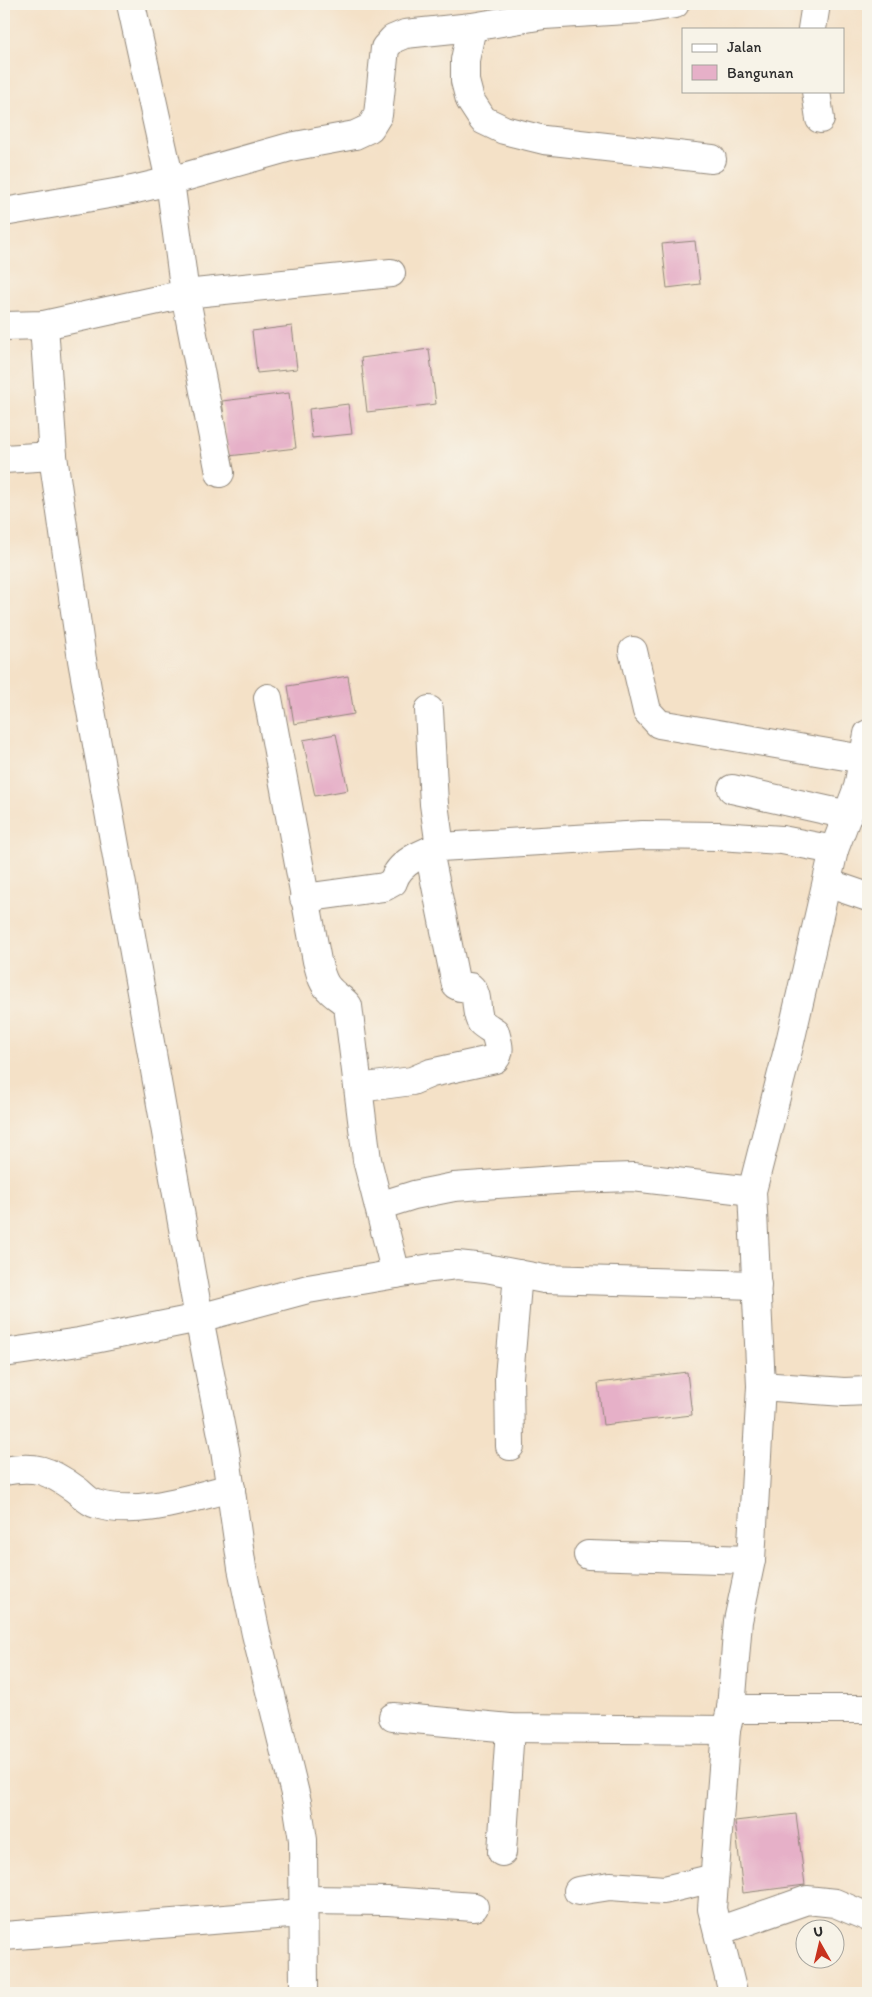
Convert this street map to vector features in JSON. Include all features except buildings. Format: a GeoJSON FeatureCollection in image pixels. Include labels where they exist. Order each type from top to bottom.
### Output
{"type":"FeatureCollection","features":[{"type":"Feature","properties":{"kind":"street"},"geometry":{"type":"LineString","coordinates":[[131,4],[170,181],[185,294],[220,472]]}},
{"type":"Feature","properties":{"kind":"street"},"geometry":{"type":"LineString","coordinates":[[4,212],[170,181],[290,147],[356,135],[370,128],[378,115],[385,48],[393,39],[405,34],[472,27],[544,15],[643,9],[675,4]]}},
{"type":"Feature","properties":{"kind":"street"},"geometry":{"type":"LineString","coordinates":[[812,28],[816,4]]}},
{"type":"Feature","properties":{"kind":"street"},"geometry":{"type":"LineString","coordinates":[[472,27],[465,60],[465,82],[470,100],[483,120],[504,130],[544,140],[712,158]]}},
{"type":"Feature","properties":{"kind":"street"},"geometry":{"type":"LineString","coordinates":[[816,92],[820,119]]}},
{"type":"Feature","properties":{"kind":"street"},"geometry":{"type":"LineString","coordinates":[[4,326],[44,325],[185,294],[391,273]]}},
{"type":"Feature","properties":{"kind":"street"},"geometry":{"type":"LineString","coordinates":[[44,325],[53,456],[82,660],[231,1488],[242,1568],[297,1802],[303,1840],[304,1993]]}},
{"type":"Feature","properties":{"kind":"street"},"geometry":{"type":"LineString","coordinates":[[4,459],[53,456]]}},
{"type":"Feature","properties":{"kind":"street"},"geometry":{"type":"LineString","coordinates":[[633,651],[647,711],[659,724],[866,746],[863,788],[848,814],[834,850],[790,1042],[752,1191],[761,1386],[751,1560],[738,1621],[712,1909],[733,1993]]}},
{"type":"Feature","properties":{"kind":"street"},"geometry":{"type":"LineString","coordinates":[[268,698],[317,961],[325,984],[331,992],[342,998],[348,1006],[367,1160],[396,1274]]}},
{"type":"Feature","properties":{"kind":"street"},"geometry":{"type":"LineString","coordinates":[[359,1088],[412,1081],[431,1072],[495,1059],[498,1056],[499,1050],[495,1032],[482,1022],[477,1013],[474,991],[470,986],[460,987],[455,982],[435,849],[429,710]]}},
{"type":"Feature","properties":{"kind":"street"},"geometry":{"type":"LineString","coordinates":[[732,789],[848,814]]}},
{"type":"Feature","properties":{"kind":"street"},"geometry":{"type":"LineString","coordinates":[[304,898],[384,887],[393,882],[396,874],[404,865],[435,849],[652,835],[718,836],[782,840],[834,850]]}},
{"type":"Feature","properties":{"kind":"street"},"geometry":{"type":"LineString","coordinates":[[827,883],[868,897]]}},
{"type":"Feature","properties":{"kind":"street"},"geometry":{"type":"LineString","coordinates":[[379,1206],[414,1195],[454,1187],[570,1179],[633,1177],[752,1191]]}},
{"type":"Feature","properties":{"kind":"street"},"geometry":{"type":"LineString","coordinates":[[4,1353],[80,1342],[199,1318],[308,1289],[457,1265],[486,1268],[544,1279],[756,1285]]}},
{"type":"Feature","properties":{"kind":"street"},"geometry":{"type":"LineString","coordinates":[[510,1446],[509,1378],[518,1274]]}},
{"type":"Feature","properties":{"kind":"street"},"geometry":{"type":"LineString","coordinates":[[761,1386],[844,1392],[868,1391]]}},
{"type":"Feature","properties":{"kind":"street"},"geometry":{"type":"LineString","coordinates":[[4,1470],[24,1467],[41,1469],[74,1488],[94,1504],[126,1508],[154,1506],[231,1488]]}},
{"type":"Feature","properties":{"kind":"street"},"geometry":{"type":"LineString","coordinates":[[588,1555],[751,1560]]}},
{"type":"Feature","properties":{"kind":"street"},"geometry":{"type":"LineString","coordinates":[[393,1717],[510,1728],[728,1720],[868,1709]]}},
{"type":"Feature","properties":{"kind":"street"},"geometry":{"type":"LineString","coordinates":[[502,1852],[510,1728]]}},
{"type":"Feature","properties":{"kind":"street"},"geometry":{"type":"LineString","coordinates":[[578,1891],[610,1886],[664,1890],[714,1878]]}},
{"type":"Feature","properties":{"kind":"street"},"geometry":{"type":"LineString","coordinates":[[718,1931],[807,1900],[822,1900],[835,1903],[868,1916]]}},
{"type":"Feature","properties":{"kind":"street"},"geometry":{"type":"LineString","coordinates":[[4,1936],[304,1907],[388,1901],[474,1907]]}}]}
